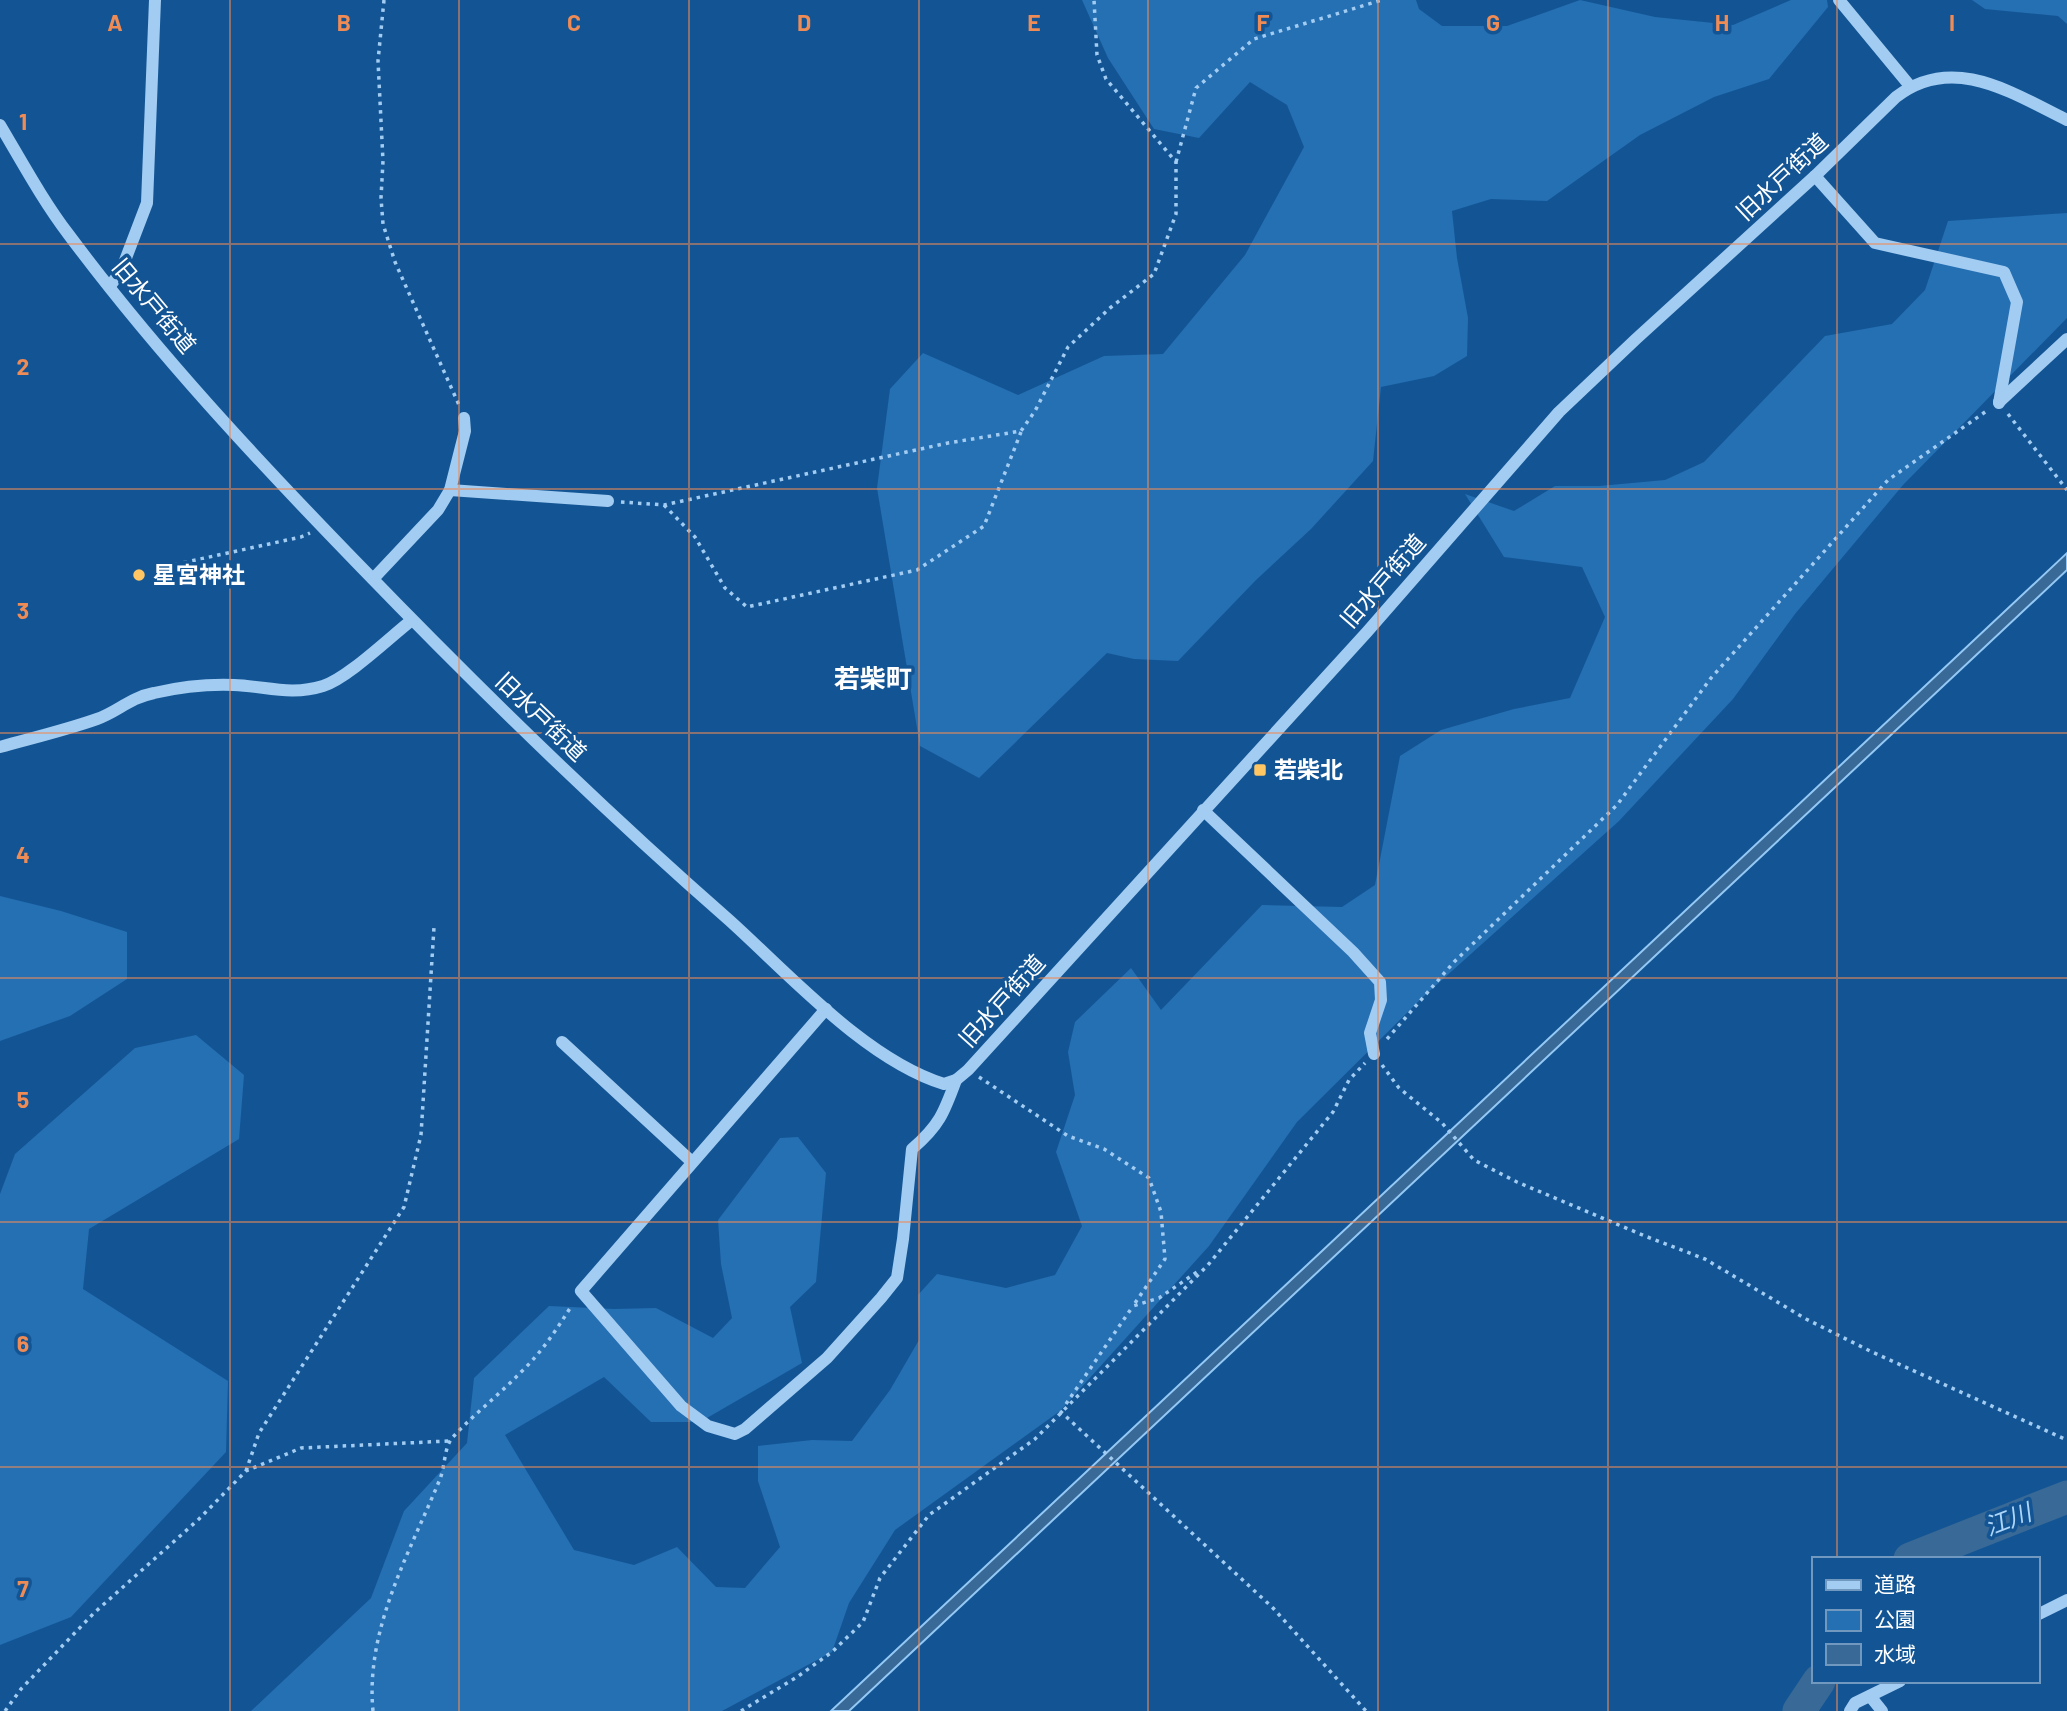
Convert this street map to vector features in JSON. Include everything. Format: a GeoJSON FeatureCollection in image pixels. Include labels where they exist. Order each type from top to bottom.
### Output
{"type":"FeatureCollection","features":[{"type":"Feature","properties":{"kind":"street"},"geometry":{"type":"LineString","coordinates":[[110,286],[121,271],[147,203],[155,0]]}},
{"type":"Feature","properties":{"kind":"street"},"geometry":{"type":"LineString","coordinates":[[1839,0],[1910,86]]}},
{"type":"Feature","properties":{"kind":"street","name":"旧水戸街道"},"geometry":{"type":"LineString","coordinates":[[0,125],[67,233],[110,286],[240,442],[412,620],[661,860],[826,1009],[881,1053],[944,1084],[956,1080],[968,1070],[1367,632],[1559,412],[1910,86],[1936,78],[1968,77],[1985,82],[2067,120]]}},
{"type":"Feature","properties":{"kind":"street"},"geometry":{"type":"LineString","coordinates":[[1815,176],[1875,243],[2004,272],[2017,302],[1999,402]]}},
{"type":"Feature","properties":{"kind":"street"},"geometry":{"type":"LineString","coordinates":[[1999,402],[2067,339]]}},
{"type":"Feature","properties":{"kind":"street"},"geometry":{"type":"LineString","coordinates":[[373,579],[438,510],[450,490],[465,431],[464,418]]}},
{"type":"Feature","properties":{"kind":"street"},"geometry":{"type":"LineString","coordinates":[[450,490],[608,501]]}},
{"type":"Feature","properties":{"kind":"street"},"geometry":{"type":"LineString","coordinates":[[0,747],[100,718],[133,698],[156,692],[193,686],[235,685],[304,690],[326,685],[351,669],[412,620]]}},
{"type":"Feature","properties":{"kind":"street"},"geometry":{"type":"LineString","coordinates":[[1203,810],[1353,952],[1380,982],[1381,1000],[1370,1033],[1374,1054]]}},
{"type":"Feature","properties":{"kind":"street"},"geometry":{"type":"LineString","coordinates":[[826,1009],[581,1291],[681,1406],[708,1426],[735,1434],[745,1429],[827,1358],[897,1278],[912,1149],[929,1135],[943,1117],[956,1080]]}},
{"type":"Feature","properties":{"kind":"street"},"geometry":{"type":"LineString","coordinates":[[562,1042],[692,1162]]}},
{"type":"Feature","properties":{"kind":"street"},"geometry":{"type":"LineString","coordinates":[[2039,1614],[2067,1600]]}},
{"type":"Feature","properties":{"kind":"street"},"geometry":{"type":"LineString","coordinates":[[1850,1711],[1855,1703],[1896,1683]]}},
{"type":"Feature","properties":{"kind":"street"},"geometry":{"type":"LineString","coordinates":[[1870,1696],[1882,1711]]}},
{"type":"Feature","properties":{"kind":"path"},"geometry":{"type":"LineString","coordinates":[[384,0],[378,61],[383,161],[380,198],[383,224],[395,262],[464,418]]}},
{"type":"Feature","properties":{"kind":"path"},"geometry":{"type":"LineString","coordinates":[[1094,0],[1097,55],[1106,79],[1176,162]]}},
{"type":"Feature","properties":{"kind":"path"},"geometry":{"type":"LineString","coordinates":[[664,505],[695,537],[725,588],[747,607],[917,570],[984,526],[1021,431],[1035,411],[1068,346],[1128,292],[1154,274],[1176,214],[1176,162],[1196,88],[1254,39],[1382,0]]}},
{"type":"Feature","properties":{"kind":"path"},"geometry":{"type":"LineString","coordinates":[[741,1711],[832,1652],[863,1622],[880,1578],[929,1515],[1035,1439],[1208,1265],[1333,1112],[1349,1080],[1454,962],[1617,806],[1711,678],[1888,480],[1999,402],[2067,490]]}},
{"type":"Feature","properties":{"kind":"path"},"geometry":{"type":"LineString","coordinates":[[608,501],[664,505],[948,443],[1021,431]]}},
{"type":"Feature","properties":{"kind":"path"},"geometry":{"type":"LineString","coordinates":[[159,568],[300,537],[323,527]]}},
{"type":"Feature","properties":{"kind":"path"},"geometry":{"type":"LineString","coordinates":[[246,1471],[259,1433],[404,1207],[421,1135],[434,927]]}},
{"type":"Feature","properties":{"kind":"path"},"geometry":{"type":"LineString","coordinates":[[1374,1054],[1399,1088],[1445,1127],[1474,1160],[1517,1182],[1705,1259],[1806,1319],[1870,1351],[2067,1440]]}},
{"type":"Feature","properties":{"kind":"path"},"geometry":{"type":"LineString","coordinates":[[968,1070],[1068,1136],[1104,1149],[1149,1178],[1161,1212],[1165,1259],[1060,1411]]}},
{"type":"Feature","properties":{"kind":"path"},"geometry":{"type":"LineString","coordinates":[[1133,1306],[1159,1298],[1208,1265]]}},
{"type":"Feature","properties":{"kind":"path"},"geometry":{"type":"LineString","coordinates":[[373,1711],[376,1650],[392,1590],[442,1475],[449,1441],[524,1370],[552,1336],[581,1291]]}},
{"type":"Feature","properties":{"kind":"path"},"geometry":{"type":"LineString","coordinates":[[1060,1411],[1273,1608],[1366,1711]]}},
{"type":"Feature","properties":{"kind":"path"},"geometry":{"type":"LineString","coordinates":[[5,1711],[21,1689],[94,1613],[199,1519],[246,1471],[301,1448],[449,1441]]}},
{"type":"Feature","properties":{"kind":"green space"},"geometry":{"type":"Polygon","coordinates":[[[1082,0],[1416,0],[1419,9],[1442,26],[1507,26],[1580,0],[1655,17],[1733,25],[1791,0],[1827,0],[1828,7],[1769,79],[1714,97],[1640,135],[1547,201],[1491,199],[1452,211],[1468,318],[1467,356],[1434,376],[1381,387],[1373,461],[1311,529],[1256,580],[1178,661],[1134,659],[1107,653],[979,778],[920,746],[877,488],[890,389],[923,353],[1018,395],[1104,356],[1163,354],[1245,255],[1304,147],[1287,105],[1250,82],[1199,138],[1154,129],[1108,58],[1082,0]]]}},
{"type":"Feature","properties":{"kind":"green space"},"geometry":{"type":"Polygon","coordinates":[[[1972,0],[2067,0],[2067,24],[2058,16],[1985,9],[1972,0]]]}},
{"type":"Feature","properties":{"kind":"green space"},"geometry":{"type":"Polygon","coordinates":[[[2067,213],[2067,318],[1903,485],[1795,614],[1733,699],[1619,821],[1423,997],[1297,1122],[1209,1246],[1060,1411],[895,1530],[849,1603],[832,1652],[722,1711],[251,1711],[371,1598],[404,1511],[467,1443],[474,1378],[549,1306],[656,1308],[713,1338],[732,1318],[721,1264],[718,1220],[780,1138],[798,1137],[826,1173],[816,1282],[790,1307],[802,1363],[700,1422],[651,1422],[604,1377],[505,1435],[574,1550],[634,1565],[677,1547],[716,1587],[745,1588],[780,1547],[758,1481],[758,1446],[812,1440],[852,1441],[890,1390],[919,1340],[918,1295],[937,1274],[1006,1288],[1055,1275],[1082,1226],[1056,1152],[1075,1095],[1068,1052],[1075,1022],[1131,968],[1161,1010],[1262,905],[1342,907],[1375,885],[1400,756],[1441,730],[1514,709],[1570,698],[1605,617],[1582,567],[1504,557],[1465,494],[1514,511],[1555,486],[1599,486],[1665,480],[1704,462],[1825,336],[1892,324],[1925,290],[1948,221],[2067,213]]]}},
{"type":"Feature","properties":{"kind":"green space"},"geometry":{"type":"Polygon","coordinates":[[[0,896],[61,911],[127,932],[127,979],[70,1016],[0,1041],[0,896]]]}},
{"type":"Feature","properties":{"kind":"green space"},"geometry":{"type":"Polygon","coordinates":[[[196,1035],[244,1075],[239,1139],[89,1229],[83,1289],[228,1381],[226,1452],[71,1617],[0,1645],[0,1194],[15,1154],[135,1048],[196,1035]]]}},
{"type":"Feature","properties":{"kind":"water"},"geometry":{"type":"Polygon","coordinates":[[[2067,553],[2067,570],[849,1711],[831,1711],[2067,553]]]}},
{"type":"Feature","properties":{"kind":"waterway","name":"江川"},"geometry":{"type":"LineString","coordinates":[[1915,1557],[2067,1497]]}},
{"type":"Feature","properties":{"kind":"waterway","name":"江川"},"geometry":{"type":"LineString","coordinates":[[1799,1711],[1818,1683]]}},
{"type":"Feature","properties":{"kind":"place","name":"星宮神社"},"geometry":{"type":"Point","coordinates":[139,575]}},
{"type":"Feature","properties":{"kind":"place","name":"若柴北"},"geometry":{"type":"Point","coordinates":[1260,770]}},
{"type":"Feature","properties":{"kind":"district","name":"若柴町"},"geometry":{"type":"Point","coordinates":[873,679]}}]}
